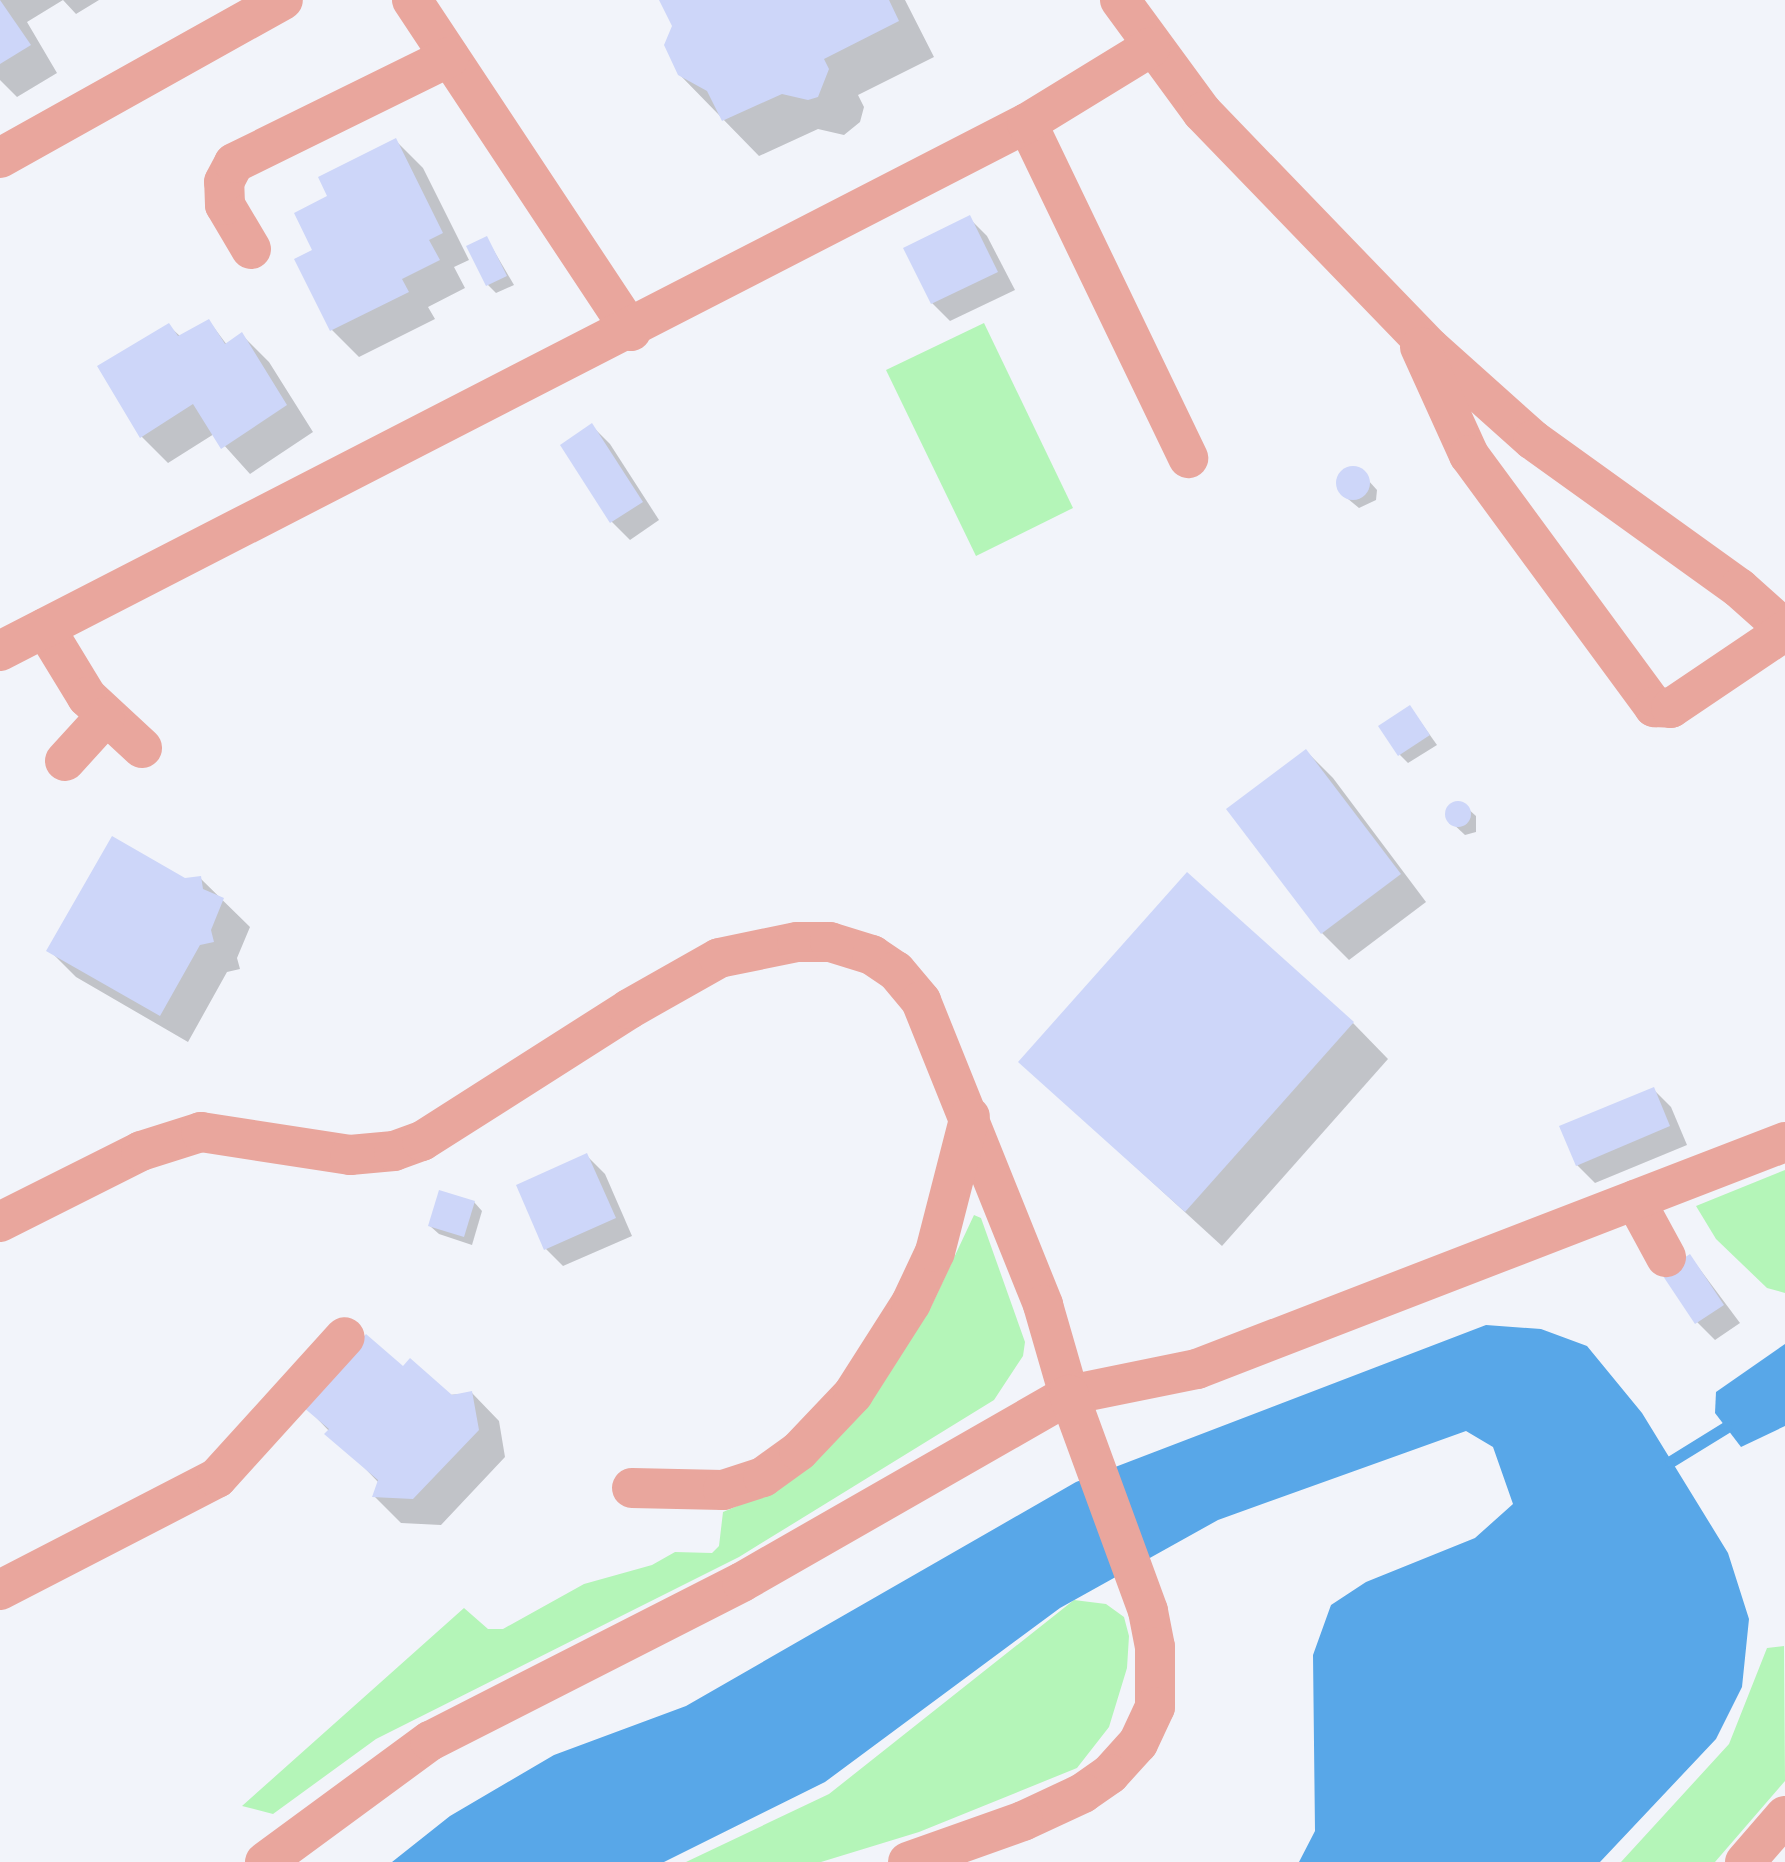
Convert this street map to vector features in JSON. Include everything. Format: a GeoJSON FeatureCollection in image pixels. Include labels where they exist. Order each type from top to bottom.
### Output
{"type":"FeatureCollection","features":[{"type":"Feature","properties":{"kind":"street"},"geometry":{"type":"LineString","coordinates":[[412,0],[631,331]]}},
{"type":"Feature","properties":{"kind":"street"},"geometry":{"type":"LineString","coordinates":[[1120,0],[1151,47],[1202,112],[1411,329],[1533,440],[1727,579],[1785,630],[1671,708],[1654,707],[1469,455],[1411,329]]}},
{"type":"Feature","properties":{"kind":"street"},"geometry":{"type":"LineString","coordinates":[[0,158],[269,3]]}},
{"type":"Feature","properties":{"kind":"street"},"geometry":{"type":"LineString","coordinates":[[0,651],[631,331],[1027,123],[1151,47]]}},
{"type":"Feature","properties":{"kind":"street"},"geometry":{"type":"LineString","coordinates":[[251,249],[225,205],[224,182],[234,163],[449,57]]}},
{"type":"Feature","properties":{"kind":"street"},"geometry":{"type":"LineString","coordinates":[[1027,123],[1188,458]]}},
{"type":"Feature","properties":{"kind":"street"},"geometry":{"type":"LineString","coordinates":[[45,628],[70,675],[105,717],[142,748]]}},
{"type":"Feature","properties":{"kind":"street"},"geometry":{"type":"LineString","coordinates":[[65,761],[105,717]]}},
{"type":"Feature","properties":{"kind":"street"},"geometry":{"type":"LineString","coordinates":[[0,1222],[141,1151],[201,1132],[350,1155],[394,1151],[422,1141],[629,1009],[719,958],[797,942],[858,949],[905,981],[938,1031],[1043,1305],[1069,1395],[1148,1611],[1155,1647],[1155,1707],[1138,1743],[1110,1774],[1023,1821],[908,1862]]}},
{"type":"Feature","properties":{"kind":"street"},"geometry":{"type":"LineString","coordinates":[[632,1488],[741,1487],[783,1465],[853,1394],[911,1303],[935,1252],[970,1116]]}},
{"type":"Feature","properties":{"kind":"street"},"geometry":{"type":"LineString","coordinates":[[265,1862],[430,1741],[742,1582],[1069,1395],[1197,1369],[1785,1142]]}},
{"type":"Feature","properties":{"kind":"street"},"geometry":{"type":"LineString","coordinates":[[1635,1200],[1666,1257]]}},
{"type":"Feature","properties":{"kind":"street"},"geometry":{"type":"LineString","coordinates":[[0,1590],[217,1478],[345,1337]]}},
{"type":"Feature","properties":{"kind":"street"},"geometry":{"type":"LineString","coordinates":[[1745,1862],[1785,1816]]}},
{"type":"Feature","properties":{"kind":"green space"},"geometry":{"type":"Polygon","coordinates":[[[984,323],[1073,508],[976,556],[886,370],[984,323]]]}},
{"type":"Feature","properties":{"kind":"green space"},"geometry":{"type":"Polygon","coordinates":[[[1785,1170],[1785,1293],[1767,1288],[1716,1239],[1696,1206],[1785,1170]]]}},
{"type":"Feature","properties":{"kind":"green space"},"geometry":{"type":"Polygon","coordinates":[[[974,1215],[981,1218],[1025,1342],[1023,1356],[994,1400],[739,1557],[376,1739],[273,1814],[242,1806],[464,1608],[488,1629],[503,1629],[584,1584],[652,1565],[675,1552],[712,1553],[719,1546],[723,1512],[780,1488],[854,1419],[928,1313],[974,1215]]]}},
{"type":"Feature","properties":{"kind":"green space"},"geometry":{"type":"Polygon","coordinates":[[[1074,1600],[1106,1604],[1124,1617],[1129,1636],[1127,1668],[1109,1727],[1077,1768],[919,1832],[821,1862],[686,1862],[829,1794],[1074,1600]]]}},
{"type":"Feature","properties":{"kind":"green space"},"geometry":{"type":"Polygon","coordinates":[[[1784,1646],[1785,1781],[1715,1862],[1621,1862],[1729,1744],[1767,1648],[1784,1646]]]}},
{"type":"Feature","properties":{"kind":"water"},"geometry":{"type":"Polygon","coordinates":[[[1486,1325],[1541,1329],[1587,1346],[1642,1413],[1728,1553],[1749,1619],[1742,1687],[1716,1739],[1600,1862],[1299,1862],[1315,1831],[1313,1655],[1331,1605],[1366,1582],[1475,1538],[1513,1504],[1493,1447],[1466,1431],[1218,1520],[1060,1608],[825,1782],[664,1862],[392,1862],[450,1816],[554,1755],[686,1706],[1076,1482],[1486,1325]]]}},
{"type":"Feature","properties":{"kind":"water"},"geometry":{"type":"Polygon","coordinates":[[[1785,1344],[1785,1426],[1741,1447],[1715,1413],[1716,1392],[1785,1344]]]}},
{"type":"Feature","properties":{"kind":"building"},"geometry":{"type":"Polygon","coordinates":[[[0,0],[31,45],[0,64],[0,0]]]}},
{"type":"Feature","properties":{"kind":"building"},"geometry":{"type":"Polygon","coordinates":[[[659,0],[889,0],[899,21],[824,59],[829,69],[818,97],[808,100],[782,94],[722,121],[707,91],[678,75],[664,45],[672,26],[659,0]]]}},
{"type":"Feature","properties":{"kind":"building"},"geometry":{"type":"Polygon","coordinates":[[[396,138],[443,233],[429,240],[440,260],[402,279],[409,292],[330,331],[294,259],[312,250],[294,213],[327,196],[318,177],[396,138]]]}},
{"type":"Feature","properties":{"kind":"building"},"geometry":{"type":"Polygon","coordinates":[[[970,215],[998,272],[931,304],[903,248],[970,215]]]}},
{"type":"Feature","properties":{"kind":"building"},"geometry":{"type":"Polygon","coordinates":[[[487,236],[507,276],[486,286],[466,246],[487,236]]]}},
{"type":"Feature","properties":{"kind":"building"},"geometry":{"type":"Polygon","coordinates":[[[209,319],[225,344],[242,332],[287,405],[221,449],[193,404],[140,438],[97,366],[169,323],[178,336],[209,319]]]}},
{"type":"Feature","properties":{"kind":"building"},"geometry":{"type":"Polygon","coordinates":[[[592,423],[643,502],[610,523],[560,445],[592,423]]]}},
{"type":"Feature","properties":{"kind":"building"},"geometry":{"type":"Polygon","coordinates":[[[1353,466],[1365,471],[1370,483],[1365,495],[1353,500],[1341,495],[1336,483],[1341,471],[1353,466]]]}},
{"type":"Feature","properties":{"kind":"building"},"geometry":{"type":"Polygon","coordinates":[[[1410,705],[1430,735],[1398,756],[1378,726],[1410,705]]]}},
{"type":"Feature","properties":{"kind":"building"},"geometry":{"type":"Polygon","coordinates":[[[1306,749],[1401,874],[1321,934],[1226,809],[1306,749]]]}},
{"type":"Feature","properties":{"kind":"building"},"geometry":{"type":"Polygon","coordinates":[[[1458,801],[1467,805],[1471,814],[1467,823],[1458,827],[1449,823],[1445,814],[1449,805],[1458,801]]]}},
{"type":"Feature","properties":{"kind":"building"},"geometry":{"type":"Polygon","coordinates":[[[112,836],[185,878],[201,876],[203,889],[224,898],[211,930],[214,942],[200,945],[160,1016],[46,951],[112,836]]]}},
{"type":"Feature","properties":{"kind":"building"},"geometry":{"type":"Polygon","coordinates":[[[1187,872],[1354,1022],[1185,1212],[1018,1062],[1187,872]]]}},
{"type":"Feature","properties":{"kind":"building"},"geometry":{"type":"Polygon","coordinates":[[[1654,1087],[1670,1126],[1576,1166],[1559,1126],[1654,1087]]]}},
{"type":"Feature","properties":{"kind":"building"},"geometry":{"type":"Polygon","coordinates":[[[587,1153],[616,1218],[544,1250],[516,1185],[587,1153]]]}},
{"type":"Feature","properties":{"kind":"building"},"geometry":{"type":"Polygon","coordinates":[[[439,1190],[475,1201],[464,1237],[428,1226],[439,1190]]]}},
{"type":"Feature","properties":{"kind":"building"},"geometry":{"type":"Polygon","coordinates":[[[1690,1254],[1724,1305],[1695,1324],[1661,1273],[1690,1254]]]}},
{"type":"Feature","properties":{"kind":"building"},"geometry":{"type":"Polygon","coordinates":[[[366,1334],[403,1366],[410,1358],[452,1395],[472,1391],[479,1430],[413,1499],[372,1497],[378,1480],[324,1434],[329,1429],[303,1407],[366,1334]]]}},
{"type":"Feature","properties":{"kind":"waterway"},"geometry":{"type":"LineString","coordinates":[[1671,1462],[1726,1428]]}}]}
